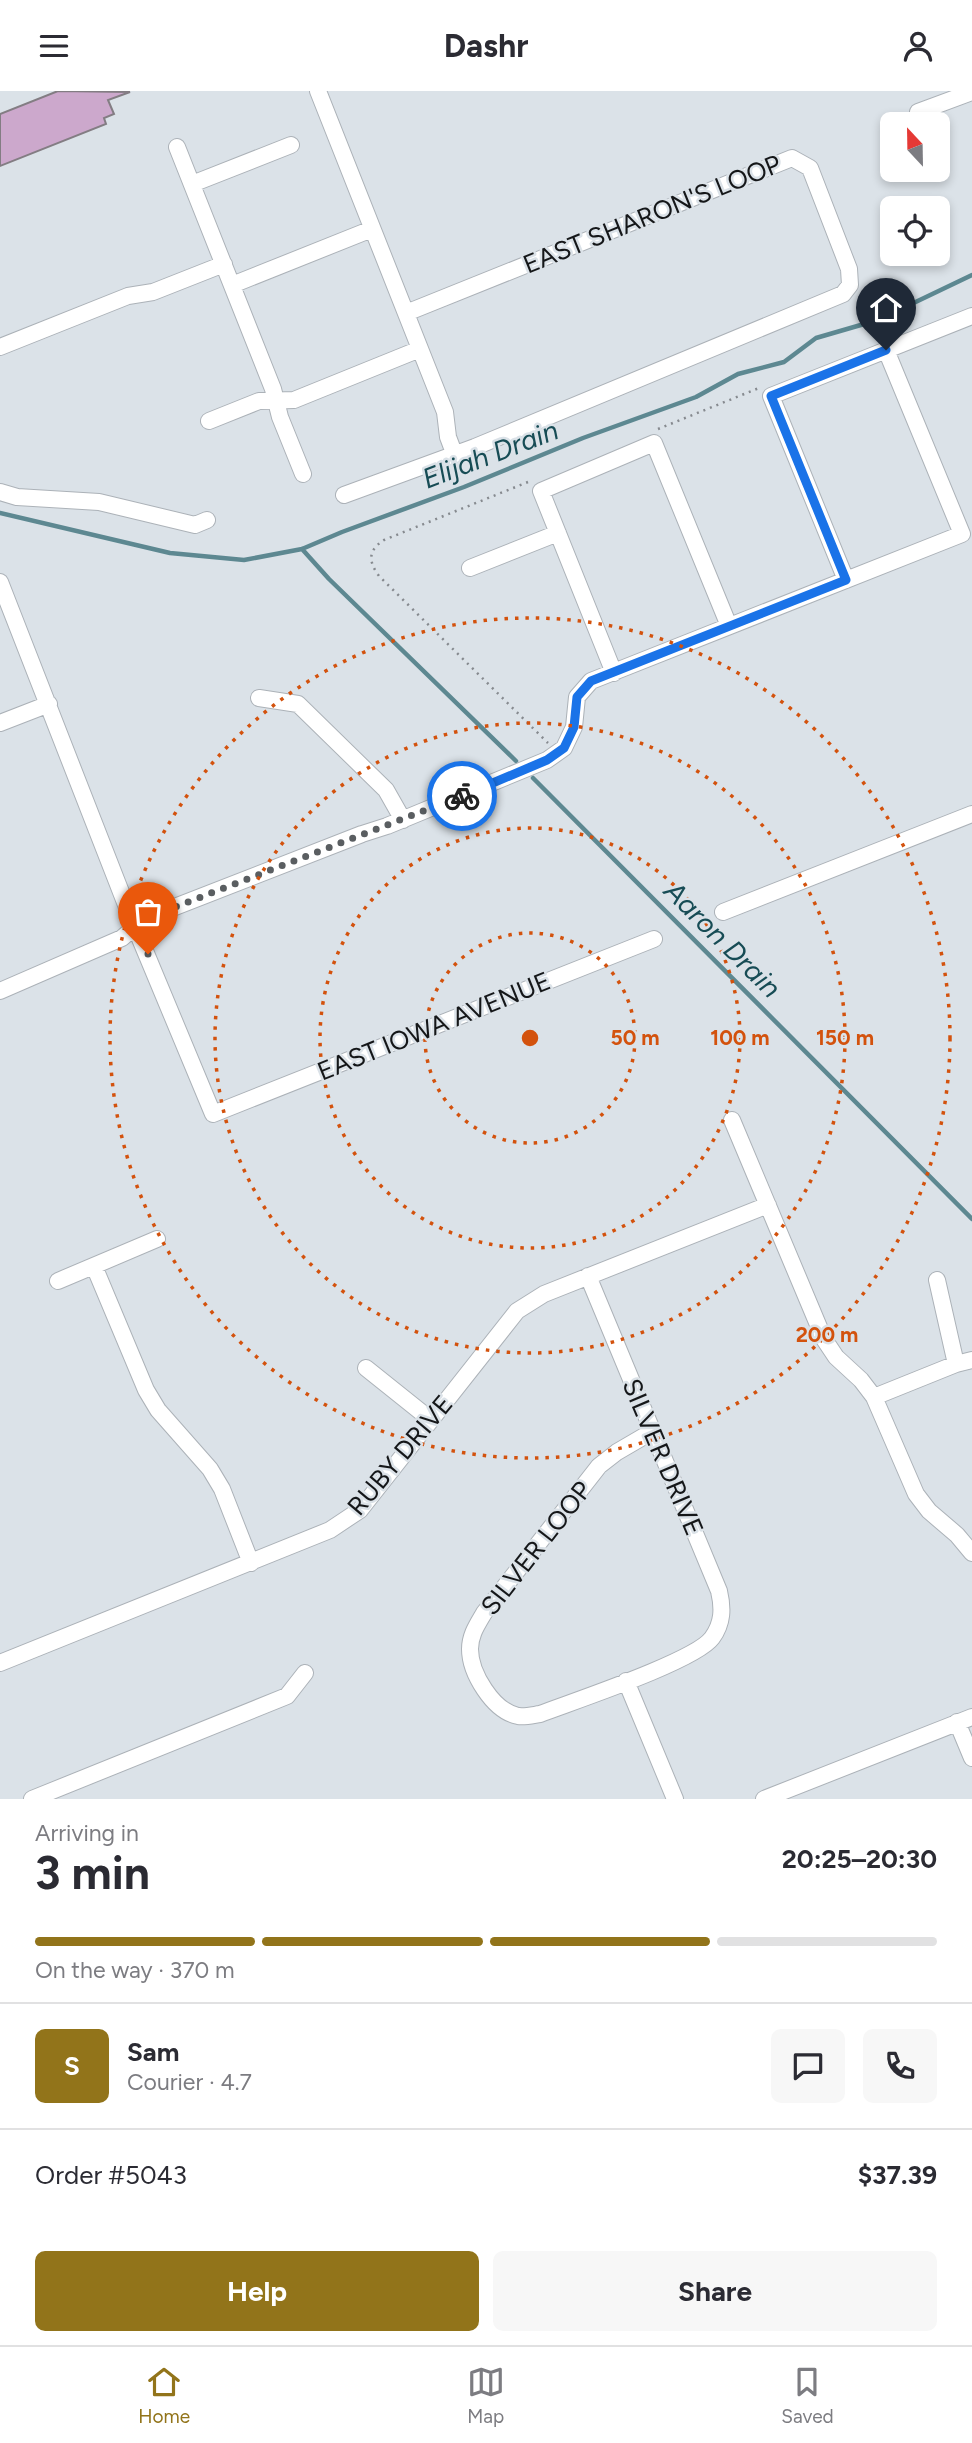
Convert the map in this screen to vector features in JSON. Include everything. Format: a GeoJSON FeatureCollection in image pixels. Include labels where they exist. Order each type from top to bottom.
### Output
{"type":"FeatureCollection","features":[{"type":"Feature","properties":{"kind":"street"},"geometry":{"type":"LineString","coordinates":[[317,91],[445,412],[447,437],[454,453],[344,495]]}},
{"type":"Feature","properties":{"kind":"street"},"geometry":{"type":"LineString","coordinates":[[918,112],[972,92]]}},
{"type":"Feature","properties":{"kind":"street"},"geometry":{"type":"LineString","coordinates":[[192,184],[291,145]]}},
{"type":"Feature","properties":{"kind":"street"},"geometry":{"type":"LineString","coordinates":[[177,147],[303,474]]}},
{"type":"Feature","properties":{"kind":"street","name":"EAST SHARON'S LOOP"},"geometry":{"type":"LineString","coordinates":[[406,313],[792,158],[810,168],[849,269],[850,285],[843,294],[475,447],[454,453]]}},
{"type":"Feature","properties":{"kind":"street"},"geometry":{"type":"LineString","coordinates":[[232,285],[372,229]]}},
{"type":"Feature","properties":{"kind":"street"},"geometry":{"type":"LineString","coordinates":[[0,348],[128,296],[153,292],[224,264]]}},
{"type":"Feature","properties":{"kind":"street"},"geometry":{"type":"LineString","coordinates":[[846,580],[771,396],[972,316]]}},
{"type":"Feature","properties":{"kind":"street"},"geometry":{"type":"LineString","coordinates":[[209,421],[259,401],[294,400],[420,349]]}},
{"type":"Feature","properties":{"kind":"street"},"geometry":{"type":"LineString","coordinates":[[0,991],[122,938],[144,919],[402,820],[552,757],[564,748],[574,727],[577,697],[591,681],[962,534],[886,350]]}},
{"type":"Feature","properties":{"kind":"street"},"geometry":{"type":"LineString","coordinates":[[614,673],[541,491],[654,443],[729,626]]}},
{"type":"Feature","properties":{"kind":"street"},"geometry":{"type":"LineString","coordinates":[[0,492],[17,497],[99,502],[195,525],[207,520]]}},
{"type":"Feature","properties":{"kind":"street"},"geometry":{"type":"LineString","coordinates":[[470,568],[558,533]]}},
{"type":"Feature","properties":{"kind":"street"},"geometry":{"type":"LineString","coordinates":[[0,582],[49,705],[63,748],[136,927]]}},
{"type":"Feature","properties":{"kind":"street"},"geometry":{"type":"LineString","coordinates":[[259,698],[298,704],[386,790],[402,820]]}},
{"type":"Feature","properties":{"kind":"street"},"geometry":{"type":"LineString","coordinates":[[0,723],[49,705]]}},
{"type":"Feature","properties":{"kind":"street"},"geometry":{"type":"LineString","coordinates":[[723,912],[972,814]]}},
{"type":"Feature","properties":{"kind":"street","name":"EAST IOWA AVENUE"},"geometry":{"type":"LineString","coordinates":[[136,927],[213,1114],[654,939]]}},
{"type":"Feature","properties":{"kind":"street"},"geometry":{"type":"LineString","coordinates":[[732,1120],[824,1339],[836,1357],[874,1397],[916,1494],[972,1553]]}},
{"type":"Feature","properties":{"kind":"street","name":"RUBY DRIVE"},"geometry":{"type":"LineString","coordinates":[[0,1663],[330,1530],[360,1510],[517,1311],[544,1294],[768,1205]]}},
{"type":"Feature","properties":{"kind":"street"},"geometry":{"type":"LineString","coordinates":[[58,1281],[157,1239]]}},
{"type":"Feature","properties":{"kind":"street"},"geometry":{"type":"LineString","coordinates":[[94,1266],[146,1390],[158,1410],[210,1469],[222,1489],[251,1563]]}},
{"type":"Feature","properties":{"kind":"street","name":"SILVER DRIVE"},"geometry":{"type":"LineString","coordinates":[[588,1276],[719,1591],[723,1608],[720,1624],[712,1639]]}},
{"type":"Feature","properties":{"kind":"street"},"geometry":{"type":"LineString","coordinates":[[874,1397],[964,1362],[937,1280]]}},
{"type":"Feature","properties":{"kind":"street"},"geometry":{"type":"LineString","coordinates":[[366,1368],[431,1420]]}},
{"type":"Feature","properties":{"kind":"street","name":"SILVER LOOP"},"geometry":{"type":"LineString","coordinates":[[653,1431],[599,1466],[484,1613],[473,1630],[470,1649],[474,1665],[489,1697],[503,1710],[519,1716],[540,1714],[688,1657],[712,1639]]}},
{"type":"Feature","properties":{"kind":"street"},"geometry":{"type":"LineString","coordinates":[[32,1799],[287,1696],[305,1673]]}},
{"type":"Feature","properties":{"kind":"street"},"geometry":{"type":"LineString","coordinates":[[626,1681],[675,1799]]}},
{"type":"Feature","properties":{"kind":"street"},"geometry":{"type":"LineString","coordinates":[[764,1799],[806,1791],[965,1720],[972,1758]]}},
{"type":"Feature","properties":{"kind":"path"},"geometry":{"type":"LineString","coordinates":[[657,430],[760,387]]}},
{"type":"Feature","properties":{"kind":"path"},"geometry":{"type":"LineString","coordinates":[[527,482],[384,540],[371,551],[370,559],[379,576],[552,757]]}},
{"type":"Feature","properties":{"kind":"building"},"geometry":{"type":"Polygon","coordinates":[[[58,91],[130,92],[108,100],[114,114],[104,118],[106,124],[0,166],[0,114],[58,91]]]}},
{"type":"Feature","properties":{"kind":"waterway","name":"Elijah Drain"},"geometry":{"type":"LineString","coordinates":[[0,513],[170,553],[244,560],[302,549],[583,438],[696,397],[738,374],[784,362],[816,338],[878,320],[972,275]]}},
{"type":"Feature","properties":{"kind":"waterway","name":"Aaron Drain"},"geometry":{"type":"LineString","coordinates":[[302,549],[329,579],[516,761]]}},
{"type":"Feature","properties":{"kind":"waterway","name":"Aaron Drain"},"geometry":{"type":"LineString","coordinates":[[533,778],[972,1219]]}},
{"type":"Feature","properties":{"kind":"way so far"},"geometry":{"type":"LineString","coordinates":[[148,954],[136,927],[144,919],[462,796]]}},
{"type":"Feature","properties":{"kind":"route"},"geometry":{"type":"LineString","coordinates":[[462,796],[547,760],[564,748],[574,727],[577,697],[591,681],[846,580],[771,396],[886,350]]}}]}
